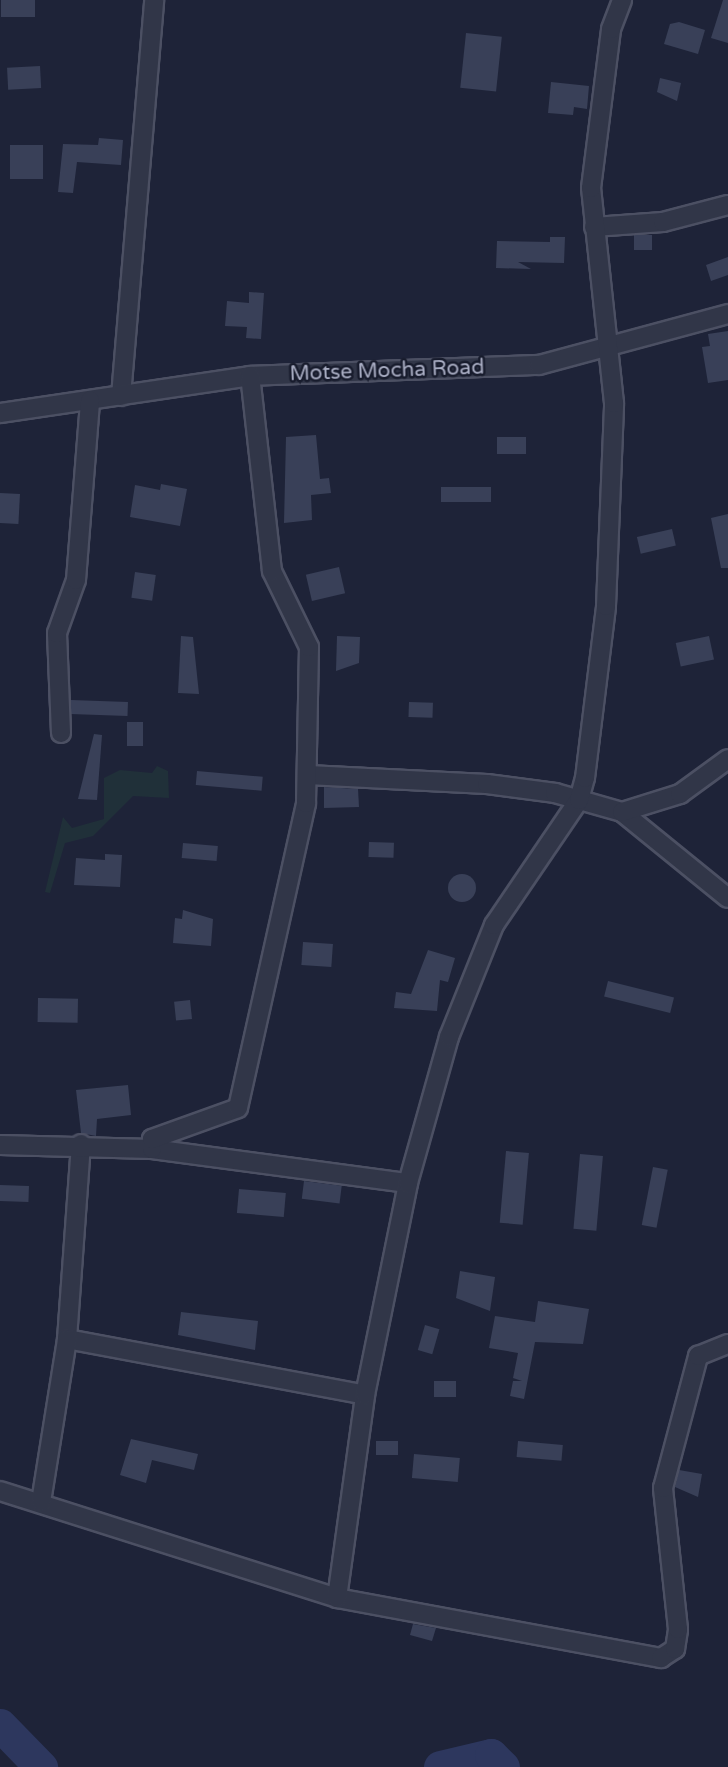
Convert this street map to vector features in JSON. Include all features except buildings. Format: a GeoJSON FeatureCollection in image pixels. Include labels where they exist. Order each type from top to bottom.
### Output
{"type":"FeatureCollection","features":[{"type":"Feature","properties":{"kind":"street"},"geometry":{"type":"LineString","coordinates":[[121,396],[154,0]]}},
{"type":"Feature","properties":{"kind":"street"},"geometry":{"type":"LineString","coordinates":[[337,1598],[365,1395],[408,1182],[476,961],[509,900],[579,800],[606,606],[614,403],[594,227],[597,123],[622,0]]}},
{"type":"Feature","properties":{"kind":"street"},"geometry":{"type":"LineString","coordinates":[[594,227],[663,222],[728,205]]}},
{"type":"Feature","properties":{"kind":"street","name":"Motse Mocha Road"},"geometry":{"type":"LineString","coordinates":[[0,413],[250,376],[527,366],[728,314]]}},
{"type":"Feature","properties":{"kind":"street"},"geometry":{"type":"LineString","coordinates":[[152,1149],[152,1139],[238,1108],[308,775],[309,647],[272,571],[250,376]]}},
{"type":"Feature","properties":{"kind":"street"},"geometry":{"type":"LineString","coordinates":[[61,733],[57,633],[76,580],[90,401]]}},
{"type":"Feature","properties":{"kind":"street"},"geometry":{"type":"LineString","coordinates":[[622,812],[680,794],[728,758]]}},
{"type":"Feature","properties":{"kind":"street"},"geometry":{"type":"LineString","coordinates":[[308,775],[487,784],[579,800],[622,812],[656,834],[728,898]]}},
{"type":"Feature","properties":{"kind":"street"},"geometry":{"type":"LineString","coordinates":[[0,1145],[81,1144],[152,1149],[408,1182]]}},
{"type":"Feature","properties":{"kind":"street"},"geometry":{"type":"LineString","coordinates":[[41,1502],[67,1339],[81,1144]]}},
{"type":"Feature","properties":{"kind":"street"},"geometry":{"type":"LineString","coordinates":[[67,1339],[365,1395]]}},
{"type":"Feature","properties":{"kind":"street"},"geometry":{"type":"LineString","coordinates":[[0,1491],[41,1502],[206,1560],[337,1598],[661,1658],[675,1649],[678,1629],[663,1488],[698,1356],[728,1344]]}},
{"type":"Feature","properties":{"kind":"shaded area"},"geometry":{"type":"Polygon","coordinates":[[[157,766],[168,771],[169,798],[133,796],[93,836],[65,843],[50,893],[45,892],[63,817],[72,828],[104,819],[104,778],[120,770],[152,773],[157,766]]]}},
{"type":"Feature","properties":{"kind":"waterway"},"geometry":{"type":"LineString","coordinates":[[0,1725],[41,1767]]}},
{"type":"Feature","properties":{"kind":"waterway"},"geometry":{"type":"LineString","coordinates":[[440,1767],[491,1755],[503,1767]]}}]}
